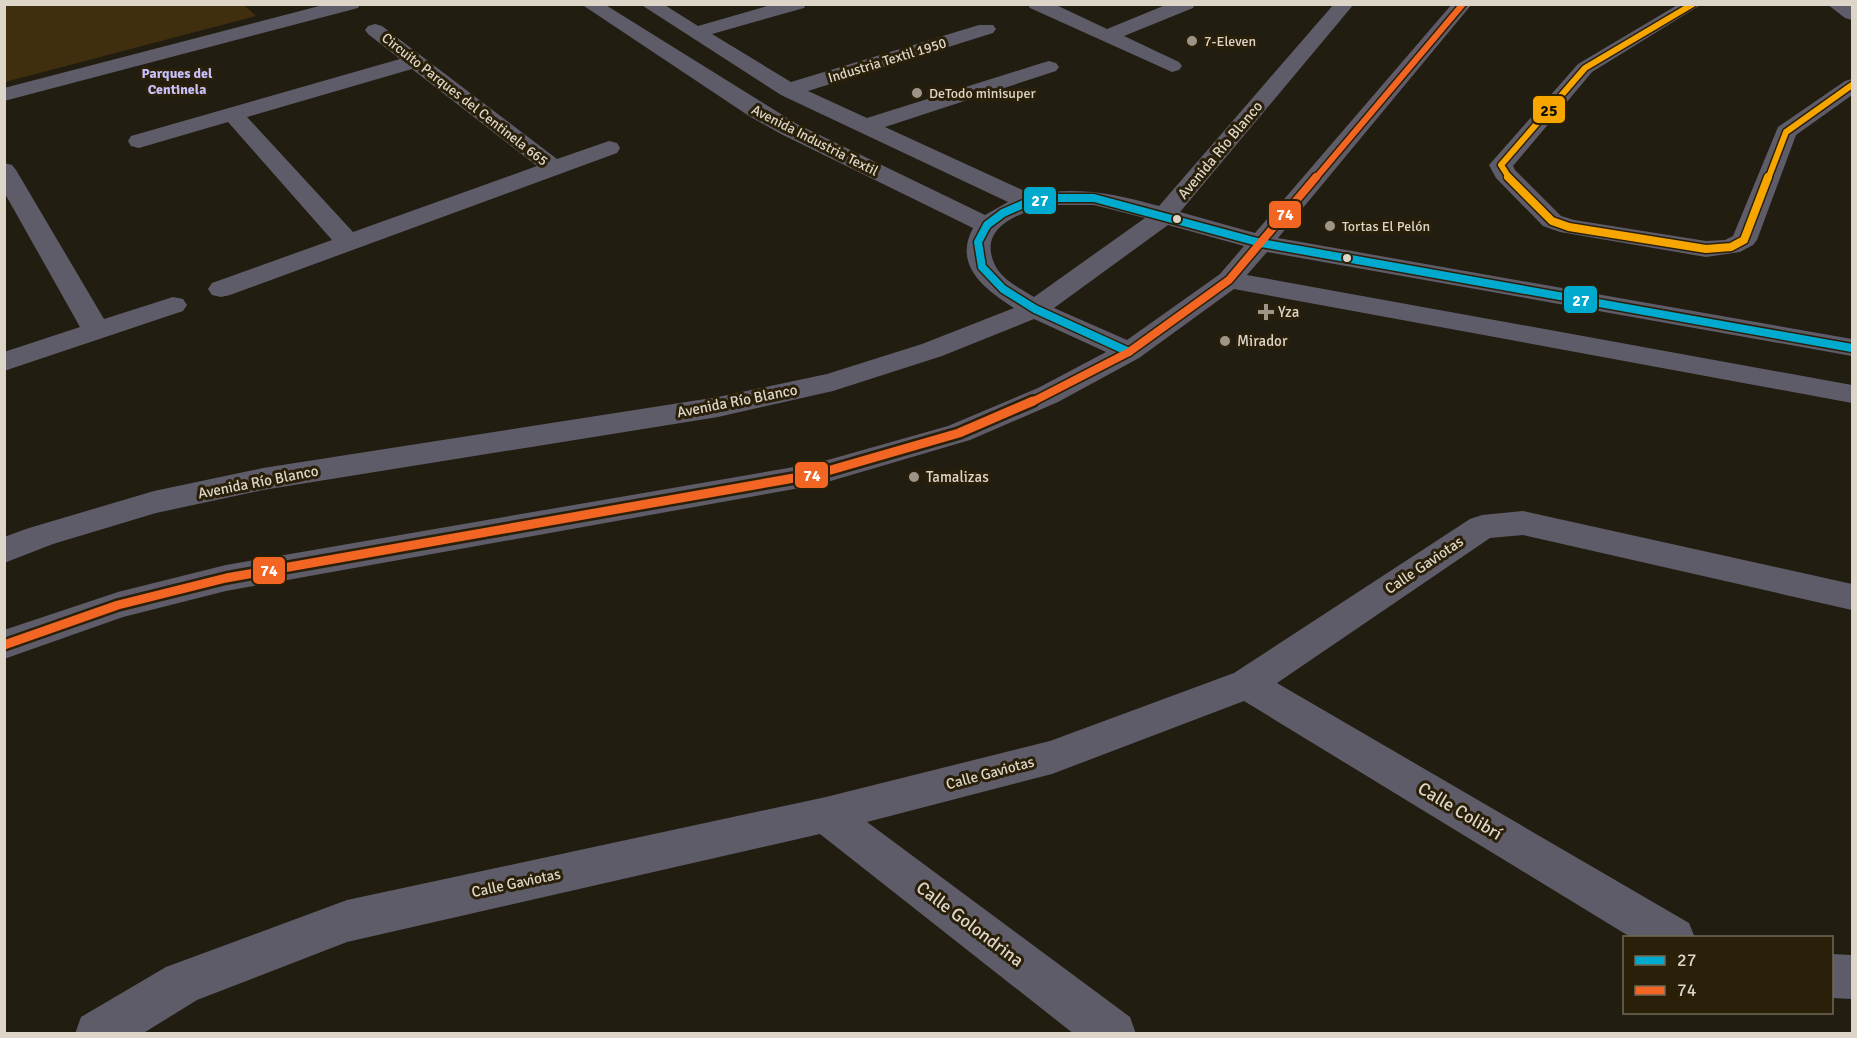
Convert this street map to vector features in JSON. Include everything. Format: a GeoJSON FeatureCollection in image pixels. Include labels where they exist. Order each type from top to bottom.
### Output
{"type":"FeatureCollection","features":[{"type":"Feature","properties":{"kind":"street"},"geometry":{"type":"LineString","coordinates":[[273,4],[291,20]]}},
{"type":"Feature","properties":{"kind":"street"},"geometry":{"type":"LineString","coordinates":[[4,95],[351,4]]}},
{"type":"Feature","properties":{"kind":"street"},"geometry":{"type":"LineString","coordinates":[[356,4],[378,22],[359,27]]}},
{"type":"Feature","properties":{"kind":"street","name":"Avenida Industria Textil"},"geometry":{"type":"LineString","coordinates":[[590,4],[773,120],[987,225]]}},
{"type":"Feature","properties":{"kind":"street"},"geometry":{"type":"LineString","coordinates":[[649,4],[789,90],[1028,202]]}},
{"type":"Feature","properties":{"kind":"street"},"geometry":{"type":"LineString","coordinates":[[695,33],[797,4]]}},
{"type":"Feature","properties":{"kind":"street"},"geometry":{"type":"LineString","coordinates":[[1037,4],[1172,66]]}},
{"type":"Feature","properties":{"kind":"street"},"geometry":{"type":"LineString","coordinates":[[1107,36],[1185,4]]}},
{"type":"Feature","properties":{"kind":"street","name":"Avenida Río Blanco"},"geometry":{"type":"LineString","coordinates":[[4,551],[41,536],[154,502],[263,479],[718,407],[833,382],[932,350],[1035,309],[1164,216],[1345,4]]}},
{"type":"Feature","properties":{"kind":"street"},"geometry":{"type":"LineString","coordinates":[[4,645],[118,605],[226,578],[817,474],[959,433],[1048,395],[1129,352],[1229,280],[1463,4]]}},
{"type":"Feature","properties":{"kind":"street"},"geometry":{"type":"LineString","coordinates":[[1693,4],[1585,69],[1501,165],[1504,173],[1552,221],[1569,227],[1706,249],[1731,247],[1744,240],[1786,132],[1852,85]]}},
{"type":"Feature","properties":{"kind":"street"},"geometry":{"type":"LineString","coordinates":[[1836,4],[1852,14]]}},
{"type":"Feature","properties":{"kind":"street","name":"Circuito Parques del Centinela 665"},"geometry":{"type":"LineString","coordinates":[[325,11],[359,27],[417,61],[554,168]]}},
{"type":"Feature","properties":{"kind":"street","name":"Industria Textil 1950"},"geometry":{"type":"LineString","coordinates":[[789,90],[986,29]]}},
{"type":"Feature","properties":{"kind":"street"},"geometry":{"type":"LineString","coordinates":[[139,141],[417,61]]}},
{"type":"Feature","properties":{"kind":"street"},"geometry":{"type":"LineString","coordinates":[[864,126],[1049,67]]}},
{"type":"Feature","properties":{"kind":"street"},"geometry":{"type":"LineString","coordinates":[[232,114],[348,243]]}},
{"type":"Feature","properties":{"kind":"street"},"geometry":{"type":"LineString","coordinates":[[221,289],[609,148]]}},
{"type":"Feature","properties":{"kind":"street"},"geometry":{"type":"LineString","coordinates":[[7,180],[96,330]]}},
{"type":"Feature","properties":{"kind":"street"},"geometry":{"type":"LineString","coordinates":[[1129,352],[1035,309],[1003,289],[982,267],[978,243],[987,225],[1003,213],[1028,202],[1057,198],[1094,198],[1261,243],[1852,348]]}},
{"type":"Feature","properties":{"kind":"street"},"geometry":{"type":"LineString","coordinates":[[1229,280],[1852,394]]}},
{"type":"Feature","properties":{"kind":"street"},"geometry":{"type":"LineString","coordinates":[[4,362],[173,305]]}},
{"type":"Feature","properties":{"kind":"street","name":"Calle Gaviotas"},"geometry":{"type":"LineString","coordinates":[[98,1034],[182,983],[347,921],[826,815],[1052,757],[1247,684],[1482,527],[1503,523],[1523,523],[1852,597]]}},
{"type":"Feature","properties":{"kind":"street","name":"Calle Colibrí"},"geometry":{"type":"LineString","coordinates":[[1247,684],[1670,936]]}},
{"type":"Feature","properties":{"kind":"street","name":"Calle Golondrina"},"geometry":{"type":"LineString","coordinates":[[826,815],[1113,1034]]}},
{"type":"Feature","properties":{"kind":"street"},"geometry":{"type":"LineString","coordinates":[[1833,975],[1852,977]]}},
{"type":"Feature","properties":{"kind":"shaded area"},"geometry":{"type":"Polygon","coordinates":[[[243,4],[256,16],[5,82],[5,5],[243,4]]]}},
{"type":"Feature","properties":{"kind":"transit line","name":"74"},"geometry":{"type":"LineString","coordinates":[[4,645],[118,605],[226,578],[817,474],[959,433],[1048,395],[1129,352],[1229,280],[1463,4]]}},
{"type":"Feature","properties":{"kind":"transit line","name":"25"},"geometry":{"type":"LineString","coordinates":[[1693,4],[1585,68],[1501,165],[1504,173],[1552,221],[1569,227],[1706,249],[1731,247],[1744,240],[1786,132],[1852,85]]}},
{"type":"Feature","properties":{"kind":"transit line","name":"27"},"geometry":{"type":"LineString","coordinates":[[1129,352],[1035,309],[1003,289],[982,267],[978,242],[987,225],[1003,213],[1028,202],[1057,198],[1094,198],[1261,243],[1852,348]]}},
{"type":"Feature","properties":{"kind":"place","name":"7-Eleven"},"geometry":{"type":"Point","coordinates":[1192,41]}},
{"type":"Feature","properties":{"kind":"place","name":"DeTodo minisuper"},"geometry":{"type":"Point","coordinates":[917,93]}},
{"type":"Feature","properties":{"kind":"place","name":"Tortas El Pelón"},"geometry":{"type":"Point","coordinates":[1330,226]}},
{"type":"Feature","properties":{"kind":"place","name":"Yza"},"geometry":{"type":"Point","coordinates":[1266,312]}},
{"type":"Feature","properties":{"kind":"place","name":"Mirador"},"geometry":{"type":"Point","coordinates":[1225,341]}},
{"type":"Feature","properties":{"kind":"place","name":"Tamalizas"},"geometry":{"type":"Point","coordinates":[914,477]}},
{"type":"Feature","properties":{"kind":"district","name":"Parques del Centinela"},"geometry":{"type":"Point","coordinates":[177,82]}}]}
